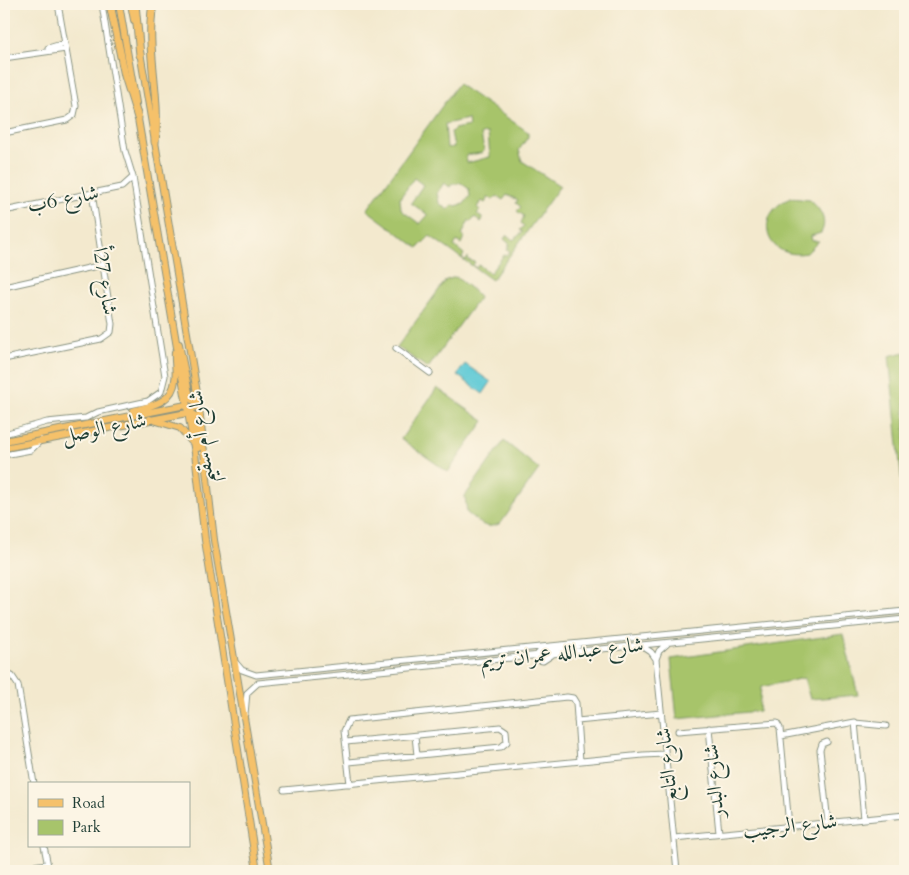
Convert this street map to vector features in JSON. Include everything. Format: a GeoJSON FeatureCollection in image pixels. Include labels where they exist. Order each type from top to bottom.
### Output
{"type":"FeatureCollection","features":[{"type":"Feature","properties":{"kind":"highway"},"geometry":{"type":"LineString","coordinates":[[110,4],[122,66],[138,118]]}},
{"type":"Feature","properties":{"kind":"highway"},"geometry":{"type":"LineString","coordinates":[[135,4],[140,55]]}},
{"type":"Feature","properties":{"kind":"highway"},"geometry":{"type":"LineString","coordinates":[[153,4],[151,20],[156,112],[155,142]]}},
{"type":"Feature","properties":{"kind":"main road","name":"شارع أم سقيم"},"geometry":{"type":"LineString","coordinates":[[119,4],[186,405],[190,415],[205,540],[257,871]]}},
{"type":"Feature","properties":{"kind":"main road","name":"شارع أم سقيم"},"geometry":{"type":"LineString","coordinates":[[131,4],[198,399],[214,540],[270,871]]}},
{"type":"Feature","properties":{"kind":"main road"},"geometry":{"type":"LineString","coordinates":[[176,337],[182,352],[190,397],[192,400],[198,399]]}},
{"type":"Feature","properties":{"kind":"main road"},"geometry":{"type":"LineString","coordinates":[[120,418],[159,403],[170,393],[175,382],[174,354],[177,346]]}},
{"type":"Feature","properties":{"kind":"main road"},"geometry":{"type":"LineString","coordinates":[[198,399],[190,415],[200,465],[206,476]]}},
{"type":"Feature","properties":{"kind":"main road","name":"شارع الوصل"},"geometry":{"type":"LineString","coordinates":[[4,441],[186,405]]}},
{"type":"Feature","properties":{"kind":"main road","name":"شارع الوصل"},"geometry":{"type":"LineString","coordinates":[[4,448],[150,419],[190,415]]}},
{"type":"Feature","properties":{"kind":"main road"},"geometry":{"type":"LineString","coordinates":[[150,419],[182,429],[190,439],[195,454]]}},
{"type":"Feature","properties":{"kind":"main road"},"geometry":{"type":"LineString","coordinates":[[4,434],[15,438]]}},
{"type":"Feature","properties":{"kind":"street"},"geometry":{"type":"LineString","coordinates":[[4,133],[67,120],[74,115],[76,106],[58,4]]}},
{"type":"Feature","properties":{"kind":"street"},"geometry":{"type":"LineString","coordinates":[[4,434],[47,422],[86,418],[98,412],[148,401],[158,395],[163,388],[165,376],[133,177],[125,151],[102,4]]}},
{"type":"Feature","properties":{"kind":"street"},"geometry":{"type":"LineString","coordinates":[[4,58],[65,46]]}},
{"type":"Feature","properties":{"kind":"street","name":"شارع 6ب"},"geometry":{"type":"LineString","coordinates":[[4,211],[122,187],[133,177]]}},
{"type":"Feature","properties":{"kind":"street","name":"شارع 6ب"},"geometry":{"type":"LineString","coordinates":[[122,187],[135,193]]}},
{"type":"Feature","properties":{"kind":"street","name":"شارع 27أ"},"geometry":{"type":"LineString","coordinates":[[4,360],[102,340],[108,336],[112,327],[90,194]]}},
{"type":"Feature","properties":{"kind":"street"},"geometry":{"type":"LineString","coordinates":[[4,287],[102,267]]}},
{"type":"Feature","properties":{"kind":"street"},"geometry":{"type":"LineString","coordinates":[[396,348],[430,373]]}},
{"type":"Feature","properties":{"kind":"street"},"geometry":{"type":"LineString","coordinates":[[4,455],[31,450],[41,440]]}},
{"type":"Feature","properties":{"kind":"street","name":"شارع عبدالله عمران تريم"},"geometry":{"type":"LineString","coordinates":[[233,658],[242,670],[256,675],[905,611]]}},
{"type":"Feature","properties":{"kind":"street","name":"شارع عبدالله عمران تريم"},"geometry":{"type":"LineString","coordinates":[[245,717],[247,693],[258,683],[905,619]]}},
{"type":"Feature","properties":{"kind":"street"},"geometry":{"type":"LineString","coordinates":[[536,656],[541,650],[579,646],[595,641]]}},
{"type":"Feature","properties":{"kind":"street"},"geometry":{"type":"LineString","coordinates":[[639,646],[651,652],[656,659],[662,648],[669,643]]}},
{"type":"Feature","properties":{"kind":"street","name":"شارع التابع"},"geometry":{"type":"LineString","coordinates":[[656,659],[677,871]]}},
{"type":"Feature","properties":{"kind":"street"},"geometry":{"type":"LineString","coordinates":[[4,674],[12,676],[18,685],[34,782]]}},
{"type":"Feature","properties":{"kind":"street"},"geometry":{"type":"LineString","coordinates":[[352,784],[344,726],[353,719],[564,697],[573,698],[576,703],[582,761]]}},
{"type":"Feature","properties":{"kind":"street"},"geometry":{"type":"LineString","coordinates":[[577,721],[661,713]]}},
{"type":"Feature","properties":{"kind":"street"},"geometry":{"type":"LineString","coordinates":[[780,736],[824,729],[835,724],[852,721],[855,723],[886,726]]}},
{"type":"Feature","properties":{"kind":"street"},"geometry":{"type":"LineString","coordinates":[[678,731],[774,722],[779,725],[789,826]]}},
{"type":"Feature","properties":{"kind":"street"},"geometry":{"type":"LineString","coordinates":[[855,723],[864,819]]}},
{"type":"Feature","properties":{"kind":"street"},"geometry":{"type":"LineString","coordinates":[[346,742],[502,727],[506,731],[506,742],[501,747],[349,764]]}},
{"type":"Feature","properties":{"kind":"street","name":"شارع البدر"},"geometry":{"type":"LineString","coordinates":[[708,728],[719,833]]}},
{"type":"Feature","properties":{"kind":"street"},"geometry":{"type":"LineString","coordinates":[[415,736],[416,755]]}},
{"type":"Feature","properties":{"kind":"street"},"geometry":{"type":"LineString","coordinates":[[827,742],[822,744],[820,750],[828,822]]}},
{"type":"Feature","properties":{"kind":"street"},"geometry":{"type":"LineString","coordinates":[[284,790],[665,753]]}},
{"type":"Feature","properties":{"kind":"street","name":"شارع الرجيب"},"geometry":{"type":"LineString","coordinates":[[674,838],[905,815]]}},
{"type":"Feature","properties":{"kind":"street"},"geometry":{"type":"LineString","coordinates":[[44,848],[49,871]]}},
{"type":"Feature","properties":{"kind":"street"},"geometry":{"type":"LineString","coordinates":[[4,870],[47,862]]}},
{"type":"Feature","properties":{"kind":"green space"},"geometry":{"type":"Polygon","coordinates":[[[458,84],[528,132],[528,137],[519,150],[522,161],[560,186],[492,280],[430,236],[418,248],[367,210],[458,84]],[[468,119],[445,124],[447,148],[454,147],[451,132],[454,129],[469,126],[468,119]],[[488,133],[481,134],[484,150],[482,153],[466,155],[467,163],[490,157],[488,133]],[[414,178],[400,198],[401,210],[420,224],[428,215],[411,203],[423,185],[414,178]],[[444,183],[437,193],[439,203],[448,210],[453,204],[455,206],[464,204],[470,196],[469,189],[461,183],[452,184],[450,187],[444,183]],[[507,195],[503,200],[497,196],[494,199],[488,198],[485,203],[482,201],[477,207],[480,210],[477,214],[483,219],[481,222],[475,217],[471,222],[469,220],[462,235],[464,237],[461,244],[457,241],[454,246],[464,254],[462,258],[465,260],[468,257],[468,260],[475,262],[473,265],[476,268],[479,265],[490,273],[504,255],[506,256],[510,251],[507,249],[510,244],[504,239],[507,235],[513,240],[523,232],[520,230],[524,226],[521,223],[524,216],[517,211],[521,207],[516,203],[518,200],[507,195]]]}},
{"type":"Feature","properties":{"kind":"green space"},"geometry":{"type":"Polygon","coordinates":[[[791,198],[810,200],[822,215],[824,224],[821,233],[811,236],[812,241],[819,241],[807,253],[792,254],[781,250],[773,243],[768,234],[771,214],[779,205],[791,198]]]}},
{"type":"Feature","properties":{"kind":"green space"},"geometry":{"type":"Polygon","coordinates":[[[456,277],[475,292],[479,298],[428,368],[397,347],[446,280],[456,277]]]}},
{"type":"Feature","properties":{"kind":"green space"},"geometry":{"type":"Polygon","coordinates":[[[905,352],[905,514],[889,356],[905,352]]]}},
{"type":"Feature","properties":{"kind":"green space"},"geometry":{"type":"Polygon","coordinates":[[[437,388],[484,421],[448,472],[401,439],[437,388]]]}},
{"type":"Feature","properties":{"kind":"green space"},"geometry":{"type":"Polygon","coordinates":[[[504,441],[539,469],[501,523],[487,526],[467,513],[465,496],[504,441]]]}},
{"type":"Feature","properties":{"kind":"green space"},"geometry":{"type":"Polygon","coordinates":[[[843,634],[858,695],[810,699],[804,678],[761,687],[759,711],[677,719],[671,659],[843,634]]]}},
{"type":"Feature","properties":{"kind":"water"},"geometry":{"type":"Polygon","coordinates":[[[465,364],[491,382],[483,394],[457,375],[465,364]]]}}]}
